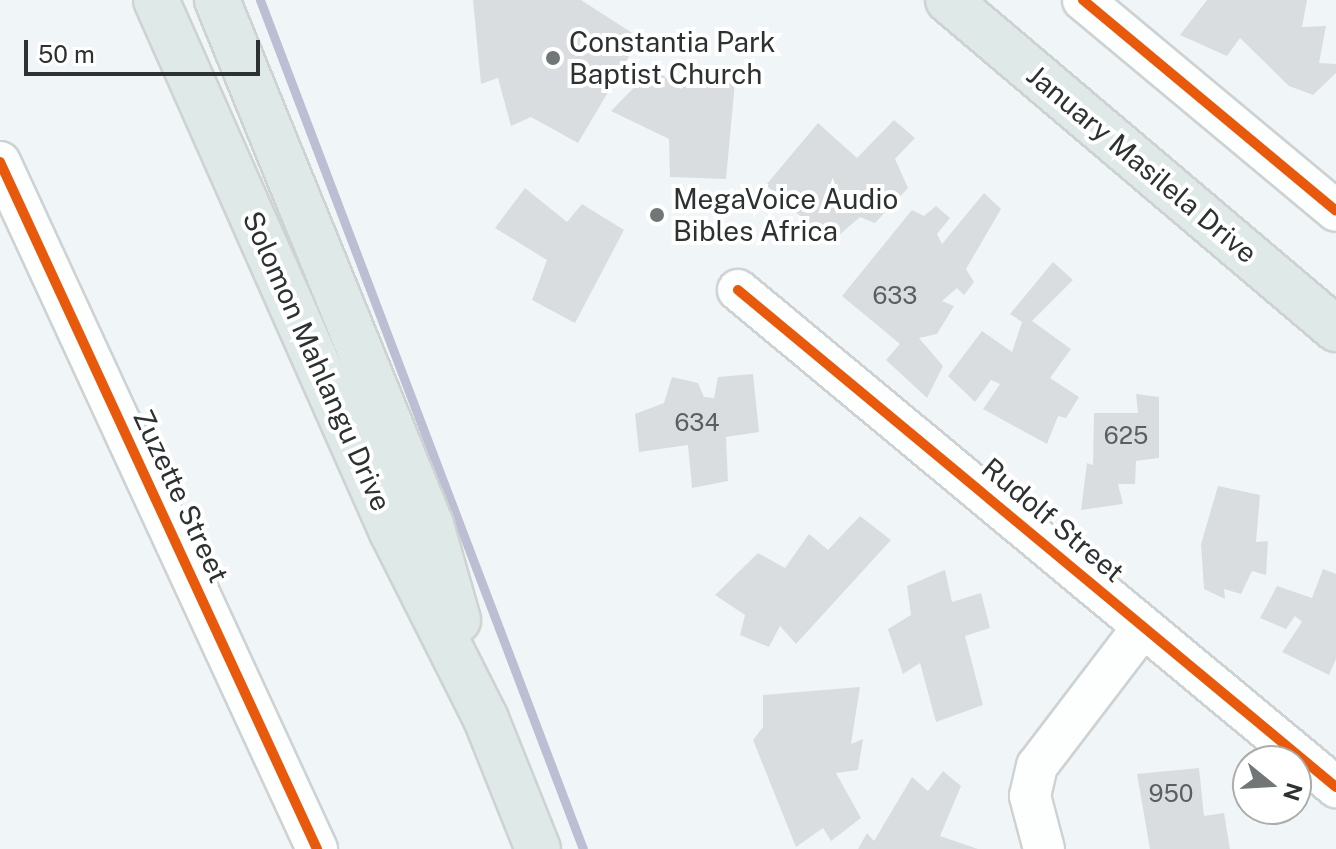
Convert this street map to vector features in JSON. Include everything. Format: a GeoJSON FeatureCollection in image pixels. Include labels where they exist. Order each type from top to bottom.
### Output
{"type":"FeatureCollection","features":[{"type":"Feature","properties":{"kind":"main road","name":"Solomon Mahlangu Drive"},"geometry":{"type":"LineString","coordinates":[[156,0],[392,532],[486,719],[538,849]]}},
{"type":"Feature","properties":{"kind":"main road","name":"January Masilela Drive"},"geometry":{"type":"LineString","coordinates":[[948,0],[1336,329]]}},
{"type":"Feature","properties":{"kind":"main road","name":"Solomon Mahlangu Drive"},"geometry":{"type":"LineString","coordinates":[[223,7],[431,525],[486,719]]}},
{"type":"Feature","properties":{"kind":"street"},"geometry":{"type":"LineString","coordinates":[[1083,0],[1336,211]]}},
{"type":"Feature","properties":{"kind":"street","name":"Zuzette Street"},"geometry":{"type":"LineString","coordinates":[[0,162],[317,849]]}},
{"type":"Feature","properties":{"kind":"street","name":"Rudolf Street"},"geometry":{"type":"LineString","coordinates":[[738,290],[1336,787]]}},
{"type":"Feature","properties":{"kind":"street"},"geometry":{"type":"LineString","coordinates":[[1044,849],[1030,796],[1037,766],[1143,627]]}},
{"type":"Feature","properties":{"kind":"building","name":"Constantia Park Baptist Church"},"geometry":{"type":"Polygon","coordinates":[[[473,0],[581,0],[640,38],[578,143],[531,117],[511,126],[498,78],[481,84],[473,0]]]}},
{"type":"Feature","properties":{"kind":"building"},"geometry":{"type":"Polygon","coordinates":[[[1207,0],[1307,0],[1302,27],[1326,26],[1319,63],[1336,64],[1336,73],[1313,95],[1289,86],[1240,38],[1227,56],[1180,35],[1207,0]]]}},
{"type":"Feature","properties":{"kind":"building"},"geometry":{"type":"Polygon","coordinates":[[[653,68],[681,89],[691,70],[735,82],[726,179],[670,177],[669,139],[611,111],[653,68]]]}},
{"type":"Feature","properties":{"kind":"building"},"geometry":{"type":"Polygon","coordinates":[[[894,120],[915,138],[895,159],[908,188],[875,223],[860,217],[830,243],[766,185],[818,123],[857,158],[894,120]]]}},
{"type":"Feature","properties":{"kind":"building"},"geometry":{"type":"Polygon","coordinates":[[[525,188],[567,222],[582,204],[624,230],[575,323],[532,300],[547,260],[495,228],[525,188]]]}},
{"type":"Feature","properties":{"kind":"building"},"geometry":{"type":"Polygon","coordinates":[[[984,193],[1001,209],[966,269],[974,282],[964,295],[957,288],[942,301],[954,306],[937,334],[919,338],[943,366],[927,398],[886,360],[900,344],[842,296],[912,210],[924,216],[936,206],[950,218],[937,234],[942,244],[984,193]]]}},
{"type":"Feature","properties":{"kind":"building"},"geometry":{"type":"Polygon","coordinates":[[[1053,262],[1073,280],[1032,321],[1071,349],[1050,378],[1079,397],[1066,418],[1058,416],[1047,444],[983,409],[1000,384],[991,380],[975,402],[948,376],[982,331],[1012,352],[1022,322],[1010,314],[1053,262]]]}},
{"type":"Feature","properties":{"kind":"building"},"geometry":{"type":"Polygon","coordinates":[[[753,374],[759,432],[726,437],[728,481],[692,488],[688,445],[639,452],[635,414],[664,403],[672,377],[698,383],[704,397],[714,398],[718,377],[753,374]]]}},
{"type":"Feature","properties":{"kind":"building"},"geometry":{"type":"Polygon","coordinates":[[[1136,394],[1159,397],[1159,458],[1136,461],[1135,484],[1118,484],[1123,504],[1081,510],[1087,463],[1093,465],[1094,413],[1138,413],[1136,394]]]}},
{"type":"Feature","properties":{"kind":"building"},"geometry":{"type":"Polygon","coordinates":[[[1218,486],[1260,495],[1256,542],[1268,541],[1266,575],[1252,571],[1241,594],[1224,589],[1225,599],[1204,589],[1201,544],[1218,486]]]}},
{"type":"Feature","properties":{"kind":"building"},"geometry":{"type":"Polygon","coordinates":[[[860,516],[891,540],[796,644],[780,626],[769,647],[740,635],[745,615],[715,595],[758,553],[785,568],[809,534],[828,550],[860,516]]]}},
{"type":"Feature","properties":{"kind":"building"},"geometry":{"type":"Polygon","coordinates":[[[1323,569],[1336,574],[1336,659],[1329,675],[1282,652],[1302,622],[1295,616],[1286,629],[1260,618],[1277,586],[1312,598],[1323,569]]]}},
{"type":"Feature","properties":{"kind":"building"},"geometry":{"type":"Polygon","coordinates":[[[945,570],[952,602],[981,593],[990,628],[965,636],[983,705],[936,722],[920,663],[903,674],[888,629],[911,615],[907,586],[945,570]]]}},
{"type":"Feature","properties":{"kind":"building"},"geometry":{"type":"Polygon","coordinates":[[[860,687],[851,744],[863,739],[858,770],[836,773],[861,818],[831,841],[823,828],[796,847],[753,740],[763,727],[763,695],[860,687]]]}},
{"type":"Feature","properties":{"kind":"building"},"geometry":{"type":"Polygon","coordinates":[[[1199,768],[1204,816],[1224,813],[1230,849],[1150,849],[1137,774],[1199,768]]]}},
{"type":"Feature","properties":{"kind":"building"},"geometry":{"type":"Polygon","coordinates":[[[943,771],[961,786],[940,836],[978,849],[858,849],[867,833],[874,841],[912,777],[928,791],[943,771]]]}},
{"type":"Feature","properties":{"kind":"waterway"},"geometry":{"type":"LineString","coordinates":[[260,0],[583,849]]}},
{"type":"Feature","properties":{"kind":"cycle path"},"geometry":{"type":"LineString","coordinates":[[1083,0],[1336,211]]}},
{"type":"Feature","properties":{"kind":"cycle path"},"geometry":{"type":"LineString","coordinates":[[0,162],[317,849]]}},
{"type":"Feature","properties":{"kind":"cycle path"},"geometry":{"type":"LineString","coordinates":[[738,290],[1336,787]]}},
{"type":"Feature","properties":{"kind":"place","name":"Constantia Park Baptist Church"},"geometry":{"type":"Point","coordinates":[553,58]}},
{"type":"Feature","properties":{"kind":"place","name":"MegaVoice Audio Bibles Africa"},"geometry":{"type":"Point","coordinates":[657,215]}}]}
